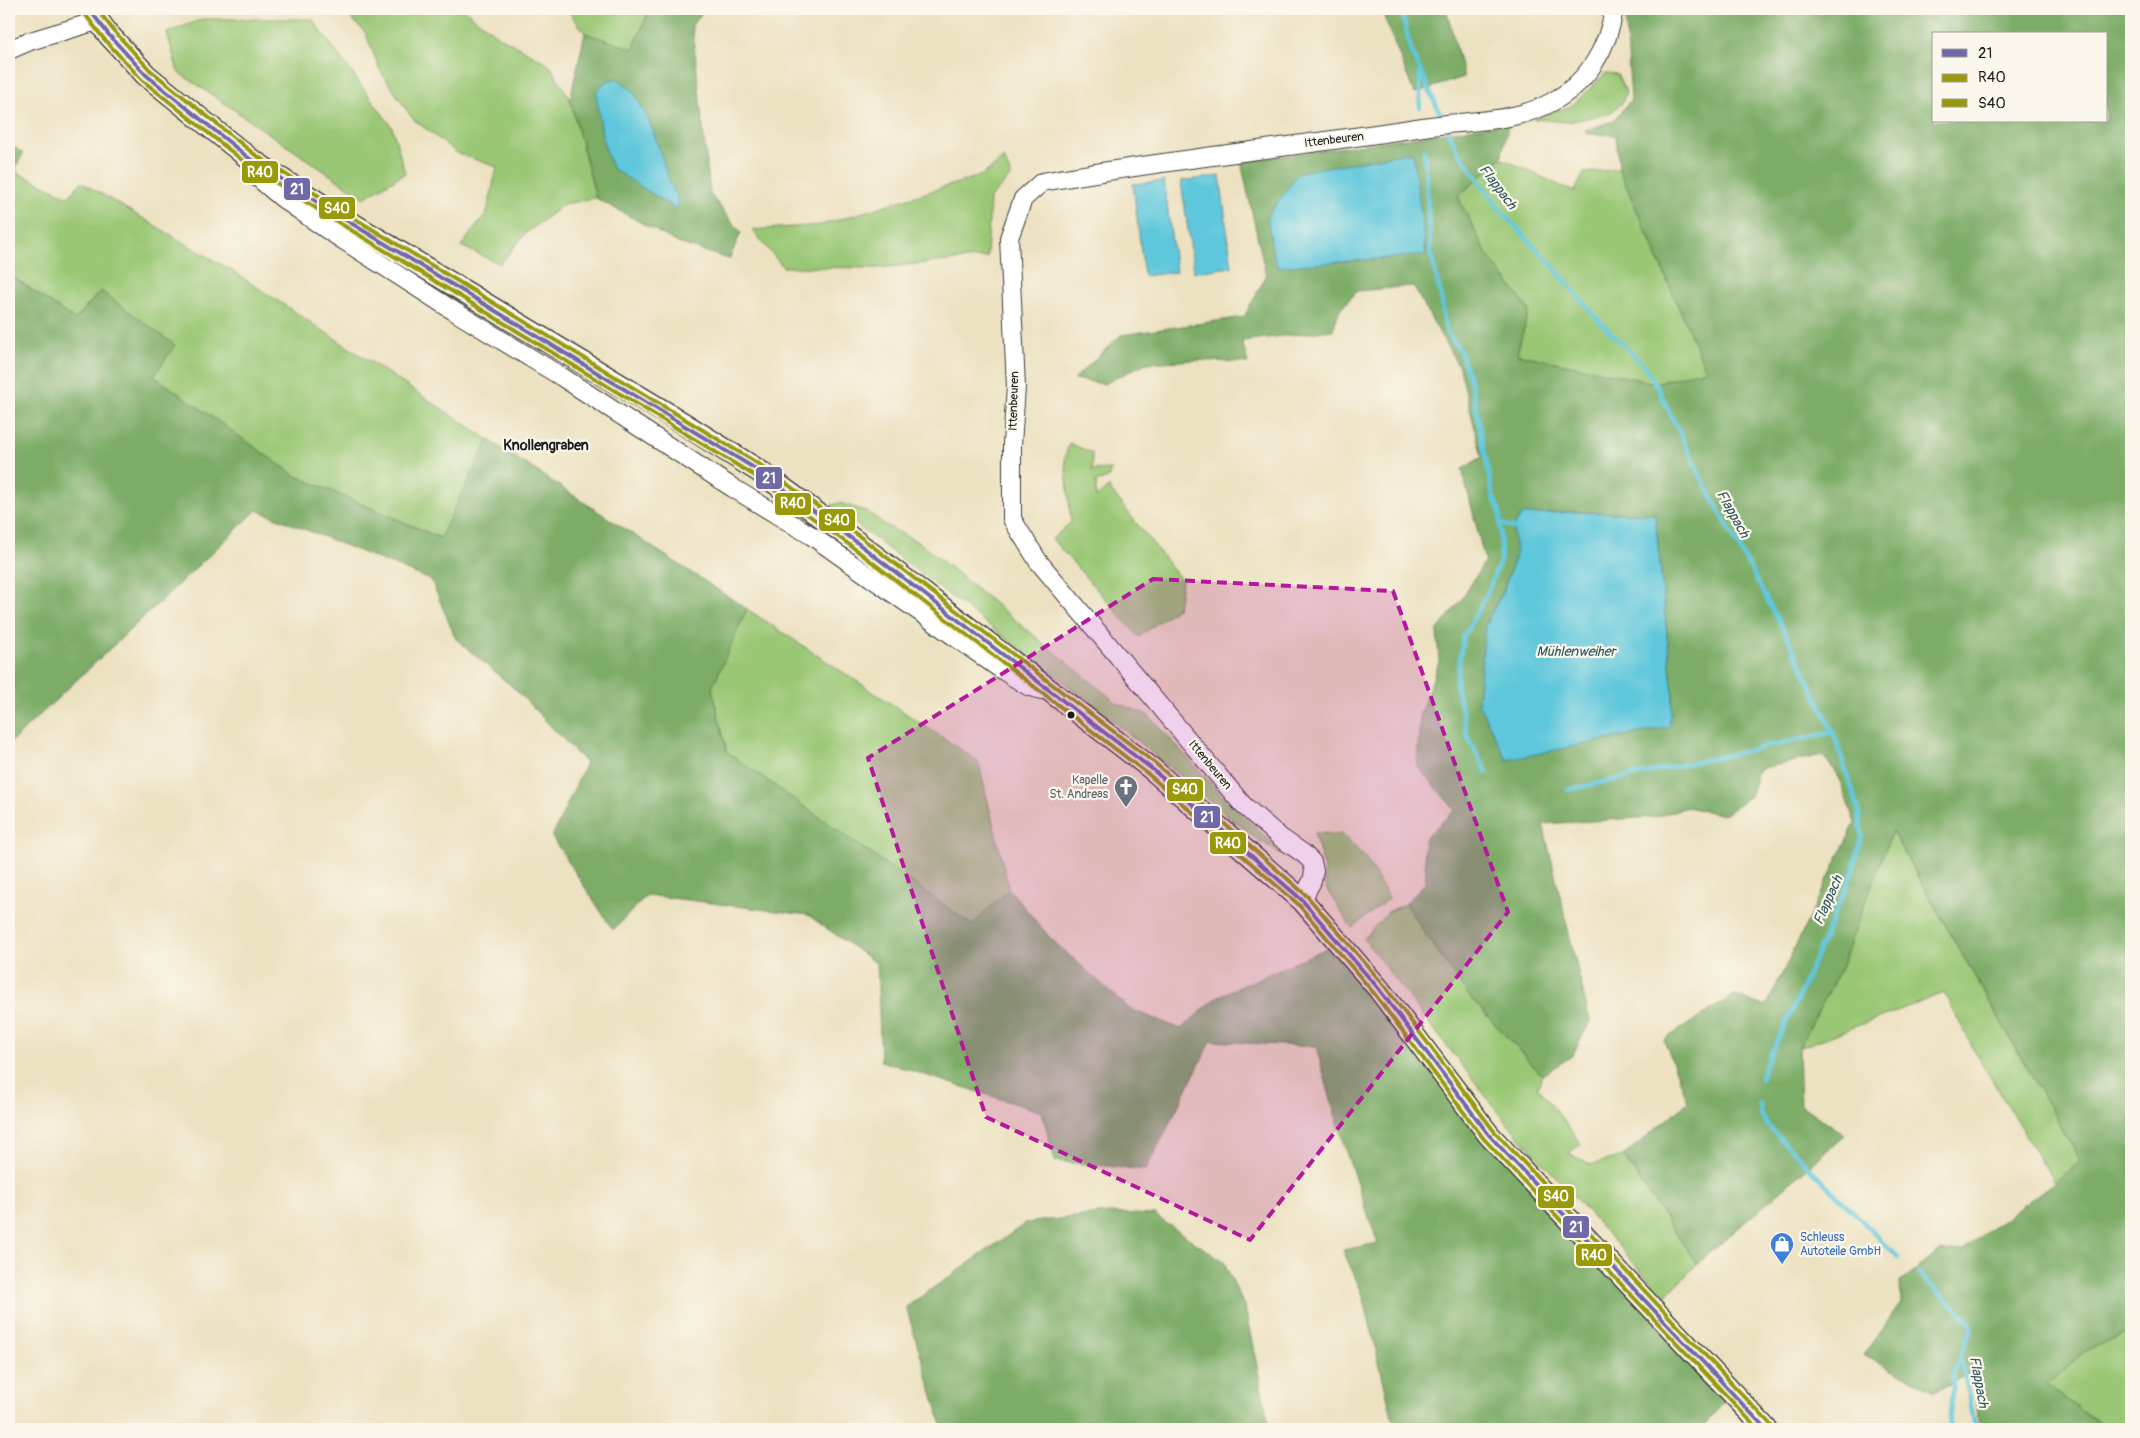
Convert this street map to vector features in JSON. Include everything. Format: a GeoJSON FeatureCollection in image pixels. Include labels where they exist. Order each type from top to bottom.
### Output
{"type":"FeatureCollection","features":[{"type":"Feature","properties":{"kind":"main road"},"geometry":{"type":"LineString","coordinates":[[90,18],[146,76],[250,159],[336,214],[652,404],[759,472],[855,541],[1152,769],[1302,900],[1384,995],[1489,1135],[1766,1429]]}},
{"type":"Feature","properties":{"kind":"street","name":"Ittenbeuren"},"geometry":{"type":"LineString","coordinates":[[1302,900],[1312,881],[1314,871],[1312,862],[1243,805],[1038,561],[1012,519],[1012,444],[1016,387],[1009,238],[1023,199],[1042,182],[1430,126],[1517,117],[1552,102],[1583,80],[1604,47],[1614,9]]}},
{"type":"Feature","properties":{"kind":"street"},"geometry":{"type":"LineString","coordinates":[[9,50],[90,18]]}},
{"type":"Feature","properties":{"kind":"highlighted area"},"geometry":{"type":"Polygon","coordinates":[[[1153,579],[1393,591],[1508,912],[1250,1240],[986,1117],[868,758],[1153,579]]]}},
{"type":"Feature","properties":{"kind":"green space"},"geometry":{"type":"Polygon","coordinates":[[[341,9],[463,9],[498,36],[549,64],[570,99],[596,198],[564,204],[525,234],[500,264],[461,246],[487,213],[497,167],[457,153],[412,118],[380,70],[365,32],[341,9]]]}},
{"type":"Feature","properties":{"kind":"green space"},"geometry":{"type":"Polygon","coordinates":[[[567,9],[650,9],[633,49],[585,33],[567,9]]]}},
{"type":"Feature","properties":{"kind":"green space"},"geometry":{"type":"Polygon","coordinates":[[[650,9],[705,9],[692,25],[710,194],[741,233],[729,259],[678,243],[596,198],[570,99],[585,33],[633,49],[650,9]]]}},
{"type":"Feature","properties":{"kind":"green space"},"geometry":{"type":"Polygon","coordinates":[[[1381,9],[1446,9],[1464,77],[1414,93],[1381,9]]]}},
{"type":"Feature","properties":{"kind":"green space"},"geometry":{"type":"Polygon","coordinates":[[[1625,9],[2131,9],[2131,1330],[2084,1352],[2046,1385],[2107,1429],[1979,1429],[1974,1373],[1934,1391],[1863,1355],[1901,1303],[1900,1282],[1939,1252],[1963,1250],[2081,1162],[1892,831],[1841,968],[1799,1048],[1801,1105],[1845,1135],[1697,1264],[1623,1156],[1688,1102],[1664,1040],[1734,995],[1766,1007],[1855,823],[1837,773],[1822,755],[1759,769],[1750,796],[1724,815],[1687,807],[1655,817],[1543,824],[1590,1022],[1572,1056],[1542,1075],[1467,994],[1405,904],[1426,882],[1424,839],[1455,810],[1417,766],[1420,714],[1439,662],[1437,631],[1462,599],[1485,561],[1462,469],[1482,457],[1460,369],[1413,286],[1357,291],[1339,311],[1333,330],[1242,341],[1248,363],[1196,360],[1146,363],[1104,384],[1074,379],[1121,335],[1244,317],[1266,276],[1241,162],[1509,123],[1501,158],[1458,197],[1486,253],[1529,310],[1517,354],[1655,383],[1706,370],[1619,169],[1616,135],[1588,134],[1585,130],[1613,121],[1631,100],[1625,9]],[[1569,512],[1521,515],[1516,555],[1503,591],[1485,625],[1668,727],[1673,696],[1655,514],[1569,512]]]}},
{"type":"Feature","properties":{"kind":"green space"},"geometry":{"type":"Polygon","coordinates":[[[202,19],[312,19],[392,127],[405,173],[364,198],[178,72],[167,33],[202,19]]]}},
{"type":"Feature","properties":{"kind":"green space"},"geometry":{"type":"Polygon","coordinates":[[[1606,73],[1617,74],[1626,92],[1622,103],[1610,113],[1568,122],[1534,119],[1571,106],[1606,73]]]}},
{"type":"Feature","properties":{"kind":"green space"},"geometry":{"type":"Polygon","coordinates":[[[9,144],[23,153],[9,183],[9,144]]]}},
{"type":"Feature","properties":{"kind":"green space"},"geometry":{"type":"Polygon","coordinates":[[[1004,158],[1011,176],[990,198],[987,257],[876,268],[783,267],[752,230],[822,225],[983,175],[1004,158]]]}},
{"type":"Feature","properties":{"kind":"green space"},"geometry":{"type":"Polygon","coordinates":[[[1501,158],[1574,192],[1584,173],[1619,169],[1706,370],[1655,383],[1516,354],[1529,310],[1486,253],[1458,197],[1501,158]]]}},
{"type":"Feature","properties":{"kind":"green space"},"geometry":{"type":"Polygon","coordinates":[[[14,171],[69,197],[81,182],[234,272],[489,440],[441,538],[294,475],[153,376],[174,345],[100,291],[75,320],[9,274],[9,183],[14,171]]]}},
{"type":"Feature","properties":{"kind":"green space"},"geometry":{"type":"Polygon","coordinates":[[[9,274],[75,320],[101,291],[175,345],[154,376],[294,475],[440,538],[489,440],[747,609],[712,688],[727,752],[972,925],[1009,889],[1051,939],[1130,1009],[1181,1029],[1217,997],[1329,947],[1489,1135],[1731,1392],[1702,1429],[1395,1429],[1363,1295],[1343,1250],[1378,1243],[1346,1152],[1316,1047],[1211,1041],[1146,1170],[1055,1161],[1042,1112],[881,1061],[877,964],[808,915],[647,895],[613,930],[552,837],[586,763],[516,690],[456,639],[431,580],[257,510],[9,744],[9,274]]]}},
{"type":"Feature","properties":{"kind":"green space"},"geometry":{"type":"Polygon","coordinates":[[[1069,443],[1092,453],[1092,470],[1111,469],[1108,478],[1096,482],[1096,498],[1108,487],[1182,581],[1178,607],[1139,637],[1052,539],[1071,522],[1065,459],[1069,443]]]}},
{"type":"Feature","properties":{"kind":"green space"},"geometry":{"type":"Polygon","coordinates":[[[840,503],[868,512],[885,525],[920,543],[1117,703],[1148,715],[1231,805],[1270,841],[1291,855],[1297,864],[1254,837],[1096,707],[831,505],[840,503]]]}},
{"type":"Feature","properties":{"kind":"green space"},"geometry":{"type":"Polygon","coordinates":[[[747,609],[978,761],[1009,889],[972,926],[727,752],[711,688],[747,609]]]}},
{"type":"Feature","properties":{"kind":"green space"},"geometry":{"type":"Polygon","coordinates":[[[1891,830],[2081,1162],[2054,1182],[1978,1057],[1944,993],[1799,1048],[1841,968],[1891,830]]]}},
{"type":"Feature","properties":{"kind":"green space"},"geometry":{"type":"Polygon","coordinates":[[[1314,833],[1342,834],[1365,857],[1389,898],[1352,928],[1327,890],[1322,859],[1314,833]]]}},
{"type":"Feature","properties":{"kind":"green space"},"geometry":{"type":"Polygon","coordinates":[[[1405,904],[1467,994],[1542,1075],[1538,1087],[1581,1144],[1569,1153],[1590,1165],[1623,1156],[1697,1264],[1665,1297],[1506,1122],[1364,939],[1388,912],[1405,904]]]}},
{"type":"Feature","properties":{"kind":"green space"},"geometry":{"type":"Polygon","coordinates":[[[1107,1213],[1154,1215],[1224,1262],[1245,1308],[1270,1429],[943,1429],[906,1307],[1026,1223],[1107,1213]]]}},
{"type":"Feature","properties":{"kind":"green space"},"geometry":{"type":"Polygon","coordinates":[[[2131,1330],[2131,1429],[2107,1429],[2046,1385],[2084,1352],[2131,1330]]]}},
{"type":"Feature","properties":{"kind":"water"},"geometry":{"type":"Polygon","coordinates":[[[617,78],[634,92],[653,130],[670,183],[677,196],[677,210],[612,168],[603,141],[596,93],[605,82],[617,78]]]}},
{"type":"Feature","properties":{"kind":"water"},"geometry":{"type":"Polygon","coordinates":[[[1413,152],[1426,255],[1277,267],[1267,217],[1299,172],[1413,152]]]}},
{"type":"Feature","properties":{"kind":"water"},"geometry":{"type":"Polygon","coordinates":[[[1220,176],[1232,267],[1194,272],[1181,181],[1220,176]]]}},
{"type":"Feature","properties":{"kind":"water"},"geometry":{"type":"Polygon","coordinates":[[[1164,181],[1176,272],[1144,276],[1133,184],[1164,181]]]}},
{"type":"Feature","properties":{"kind":"water","name":"Mühlenweiher"},"geometry":{"type":"Polygon","coordinates":[[[1569,512],[1655,514],[1673,696],[1669,727],[1507,760],[1478,703],[1485,625],[1503,591],[1516,555],[1513,528],[1521,515],[1569,512]]]}},
{"type":"Feature","properties":{"kind":"waterway","name":"Flappach"},"geometry":{"type":"LineString","coordinates":[[1401,9],[1411,50],[1443,120]]}},
{"type":"Feature","properties":{"kind":"waterway"},"geometry":{"type":"LineString","coordinates":[[1420,72],[1420,107]]}},
{"type":"Feature","properties":{"kind":"waterway","name":"Flappach"},"geometry":{"type":"LineString","coordinates":[[1447,129],[1458,151],[1500,210],[1549,262],[1601,323],[1644,365],[1658,388],[1702,479],[1791,644],[1833,732],[1858,807],[1862,835],[1852,874],[1797,1000],[1765,1066],[1761,1079]]}},
{"type":"Feature","properties":{"kind":"waterway"},"geometry":{"type":"LineString","coordinates":[[1424,151],[1431,255],[1441,295],[1445,328],[1460,351],[1471,383],[1493,496],[1500,512],[1501,559],[1486,596],[1463,637],[1456,685],[1468,738],[1487,772]]}},
{"type":"Feature","properties":{"kind":"waterway"},"geometry":{"type":"LineString","coordinates":[[1500,523],[1513,528]]}},
{"type":"Feature","properties":{"kind":"waterway"},"geometry":{"type":"LineString","coordinates":[[1568,790],[1833,732]]}},
{"type":"Feature","properties":{"kind":"waterway","name":"Flappach"},"geometry":{"type":"LineString","coordinates":[[1760,1103],[1761,1114],[1768,1126],[1898,1257]]}},
{"type":"Feature","properties":{"kind":"waterway","name":"Flappach"},"geometry":{"type":"LineString","coordinates":[[1918,1273],[1970,1322],[1971,1330],[1960,1356],[1976,1429]]}},
{"type":"Feature","properties":{"kind":"waterway"},"geometry":{"type":"LineString","coordinates":[[1949,1429],[1953,1374],[1960,1357]]}},
{"type":"Feature","properties":{"kind":"transit line","name":"21"},"geometry":{"type":"LineString","coordinates":[[89,9],[109,35],[146,75],[250,159],[336,214],[759,471],[855,541],[1152,769],[1302,900],[1378,988],[1489,1135],[1766,1429]]}},
{"type":"Feature","properties":{"kind":"transit line","name":"S40"},"geometry":{"type":"LineString","coordinates":[[97,9],[114,31],[150,70],[254,154],[339,209],[762,466],[859,536],[1156,764],[1307,896],[1383,984],[1494,1131],[1771,1425]]}},
{"type":"Feature","properties":{"kind":"transit line","name":"R40"},"geometry":{"type":"LineString","coordinates":[[84,13],[104,39],[142,80],[247,164],[333,219],[755,476],[851,546],[1148,774],[1298,904],[1373,992],[1484,1139],[1758,1429]]}},
{"type":"Feature","properties":{"kind":"place","name":"Kapelle St. Andreas"},"geometry":{"type":"Point","coordinates":[1126,808]}},
{"type":"Feature","properties":{"kind":"place","name":"Schleuss Autoteile GmbH"},"geometry":{"type":"Point","coordinates":[1782,1265]}},
{"type":"Feature","properties":{"kind":"district","name":"Knollengraben"},"geometry":{"type":"Point","coordinates":[546,445]}}]}
